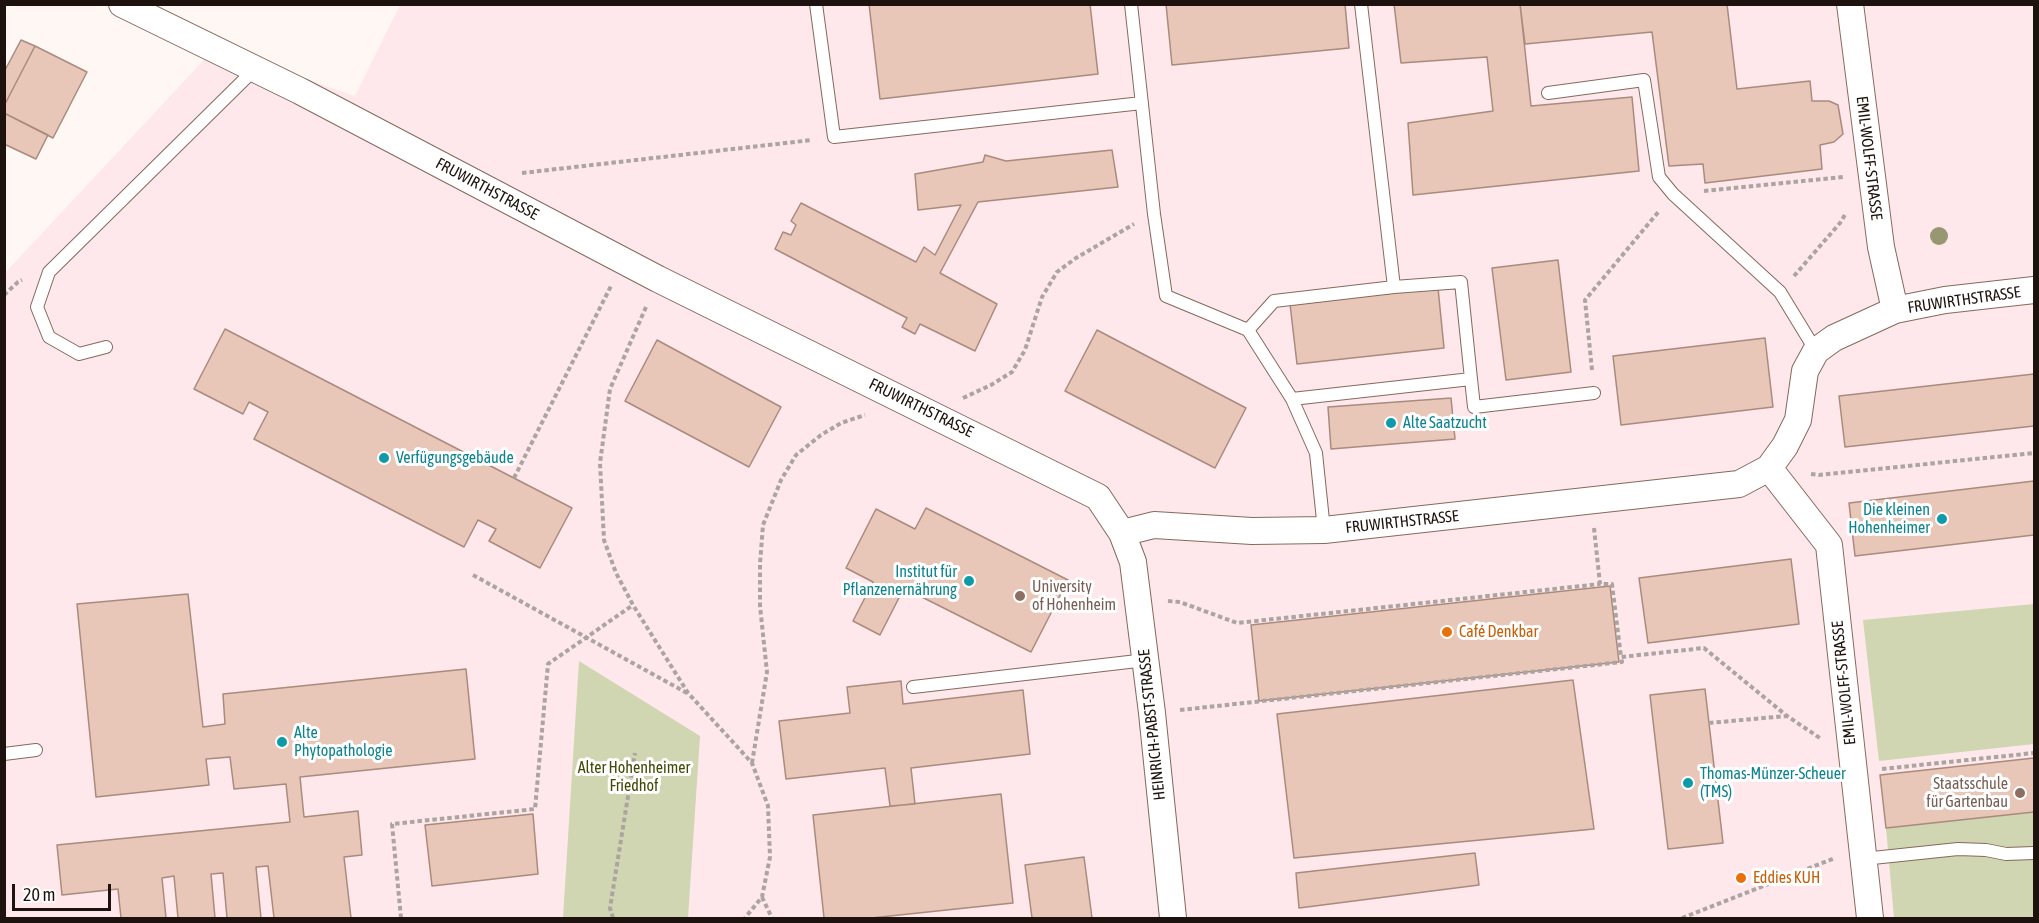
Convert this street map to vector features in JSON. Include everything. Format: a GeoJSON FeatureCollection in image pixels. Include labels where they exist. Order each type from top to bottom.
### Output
{"type":"FeatureCollection","features":[{"type":"Feature","properties":{"kind":"street","name":"FRUWIRTHSTRASSE"},"geometry":{"type":"LineString","coordinates":[[123,4],[300,91],[658,279],[1098,497],[1122,532],[1154,525],[1252,531],[1324,530],[1739,484],[1769,468],[1785,446],[1798,420],[1805,371],[1816,351],[1834,338],[1895,310],[1945,300],[2034,290]]}},
{"type":"Feature","properties":{"kind":"street","name":"EMIL-WOLFF-STRASSE"},"geometry":{"type":"LineString","coordinates":[[1850,4],[1881,247],[1895,310]]}},
{"type":"Feature","properties":{"kind":"street","name":"EMIL-WOLFF-STRASSE"},"geometry":{"type":"LineString","coordinates":[[1769,468],[1828,545],[1870,918]]}},
{"type":"Feature","properties":{"kind":"street","name":"HEINRICH-PABST-STRASSE"},"geometry":{"type":"LineString","coordinates":[[1122,532],[1133,562],[1146,660],[1173,918]]}},
{"type":"Feature","properties":{"kind":"lane"},"geometry":{"type":"LineString","coordinates":[[816,4],[834,137],[1142,103]]}},
{"type":"Feature","properties":{"kind":"lane"},"geometry":{"type":"LineString","coordinates":[[1131,4],[1154,214],[1166,296],[1248,330],[1292,399],[1316,453],[1324,530]]}},
{"type":"Feature","properties":{"kind":"lane"},"geometry":{"type":"LineString","coordinates":[[1361,4],[1394,287]]}},
{"type":"Feature","properties":{"kind":"lane"},"geometry":{"type":"LineString","coordinates":[[106,347],[79,354],[49,337],[37,307],[49,272],[255,69]]}},
{"type":"Feature","properties":{"kind":"lane"},"geometry":{"type":"LineString","coordinates":[[1548,93],[1644,80],[1659,177],[1673,194],[1780,292],[1816,351]]}},
{"type":"Feature","properties":{"kind":"lane"},"geometry":{"type":"LineString","coordinates":[[1248,330],[1274,301],[1461,282],[1474,407],[1594,393]]}},
{"type":"Feature","properties":{"kind":"lane"},"geometry":{"type":"LineString","coordinates":[[1292,399],[1471,379]]}},
{"type":"Feature","properties":{"kind":"lane"},"geometry":{"type":"LineString","coordinates":[[913,687],[1146,660]]}},
{"type":"Feature","properties":{"kind":"lane"},"geometry":{"type":"LineString","coordinates":[[4,754],[36,750]]}},
{"type":"Feature","properties":{"kind":"lane"},"geometry":{"type":"LineString","coordinates":[[1863,853],[1958,849],[1986,850],[2006,854],[2034,853]]}},
{"type":"Feature","properties":{"kind":"path"},"geometry":{"type":"LineString","coordinates":[[482,186],[496,176],[834,137]]}},
{"type":"Feature","properties":{"kind":"path"},"geometry":{"type":"LineString","coordinates":[[1780,292],[1840,223],[1871,175]]}},
{"type":"Feature","properties":{"kind":"path"},"geometry":{"type":"LineString","coordinates":[[926,411],[991,385],[1012,372],[1025,350],[1042,297],[1057,272],[1110,237],[1154,214]]}},
{"type":"Feature","properties":{"kind":"path"},"geometry":{"type":"LineString","coordinates":[[514,478],[624,261]]}},
{"type":"Feature","properties":{"kind":"path"},"geometry":{"type":"LineString","coordinates":[[658,279],[610,389],[600,463],[604,540],[616,573],[633,604],[688,693],[752,763],[768,806],[770,857],[762,897],[745,918]]}},
{"type":"Feature","properties":{"kind":"path"},"geometry":{"type":"LineString","coordinates":[[752,763],[767,672],[760,606],[760,564],[764,525],[781,480],[796,455],[841,423],[870,413]]}},
{"type":"Feature","properties":{"kind":"path"},"geometry":{"type":"LineString","coordinates":[[1769,468],[1819,475],[2034,453]]}},
{"type":"Feature","properties":{"kind":"path"},"geometry":{"type":"LineString","coordinates":[[1590,500],[1600,584]]}},
{"type":"Feature","properties":{"kind":"path"},"geometry":{"type":"LineString","coordinates":[[473,575],[688,693]]}},
{"type":"Feature","properties":{"kind":"path"},"geometry":{"type":"LineString","coordinates":[[1137,598],[1180,602],[1237,624],[1612,584],[1622,662],[1152,713]]}},
{"type":"Feature","properties":{"kind":"path"},"geometry":{"type":"LineString","coordinates":[[401,918],[392,824],[535,809],[548,664],[633,604]]}},
{"type":"Feature","properties":{"kind":"path"},"geometry":{"type":"LineString","coordinates":[[1621,657],[1704,648],[1787,716],[1854,766],[2034,753]]}},
{"type":"Feature","properties":{"kind":"path"},"geometry":{"type":"LineString","coordinates":[[1709,723],[1787,716]]}},
{"type":"Feature","properties":{"kind":"path"},"geometry":{"type":"LineString","coordinates":[[613,918],[610,908],[635,753]]}},
{"type":"Feature","properties":{"kind":"path"},"geometry":{"type":"LineString","coordinates":[[1682,918],[1863,853]]}},
{"type":"Feature","properties":{"kind":"path"},"geometry":{"type":"LineString","coordinates":[[762,897],[772,918]]}},
{"type":"Feature","properties":{"kind":"shaded area","name":"University of Hohenheim"},"geometry":{"type":"Polygon","coordinates":[[[400,5],[2034,5],[2034,918],[5,918],[4,274],[215,48],[355,96],[400,5]]]}},
{"type":"Feature","properties":{"kind":"green space"},"geometry":{"type":"Polygon","coordinates":[[[2034,604],[2034,744],[1879,761],[1863,620],[2034,604]]]}},
{"type":"Feature","properties":{"kind":"green space","name":"Alter Hohenheimer Friedhof"},"geometry":{"type":"Polygon","coordinates":[[[579,661],[700,736],[688,918],[563,918],[579,661]]]}},
{"type":"Feature","properties":{"kind":"green space"},"geometry":{"type":"Polygon","coordinates":[[[2034,812],[2034,918],[1894,918],[1886,828],[2034,812]]]}},
{"type":"Feature","properties":{"kind":"building"},"geometry":{"type":"Polygon","coordinates":[[[869,4],[1090,4],[1098,74],[880,99],[869,4]]]}},
{"type":"Feature","properties":{"kind":"building"},"geometry":{"type":"Polygon","coordinates":[[[1166,4],[1345,4],[1349,48],[1172,65],[1166,4]]]}},
{"type":"Feature","properties":{"kind":"building"},"geometry":{"type":"Polygon","coordinates":[[[1394,4],[1520,4],[1531,106],[1632,97],[1639,171],[1413,195],[1408,123],[1493,111],[1487,57],[1401,63],[1394,4]]]}},
{"type":"Feature","properties":{"kind":"building"},"geometry":{"type":"Polygon","coordinates":[[[1520,4],[1727,4],[1737,89],[1810,81],[1812,101],[1829,101],[1838,105],[1843,134],[1834,142],[1820,145],[1822,169],[1705,183],[1703,164],[1669,166],[1652,32],[1525,44],[1520,4]]]}},
{"type":"Feature","properties":{"kind":"building"},"geometry":{"type":"Polygon","coordinates":[[[21,40],[35,46],[4,106],[4,72],[21,40]]]}},
{"type":"Feature","properties":{"kind":"building"},"geometry":{"type":"Polygon","coordinates":[[[35,46],[87,72],[53,138],[4,113],[4,106],[35,46]]]}},
{"type":"Feature","properties":{"kind":"building"},"geometry":{"type":"Polygon","coordinates":[[[4,113],[48,135],[36,159],[4,144],[4,113]]]}},
{"type":"Feature","properties":{"kind":"building"},"geometry":{"type":"Polygon","coordinates":[[[1112,150],[1118,187],[978,202],[940,273],[997,304],[975,351],[920,324],[915,334],[902,327],[907,318],[775,249],[783,232],[791,235],[796,225],[791,221],[801,203],[916,262],[924,247],[935,255],[961,205],[918,210],[915,174],[983,162],[985,155],[1006,161],[1112,150]]]}},
{"type":"Feature","properties":{"kind":"building"},"geometry":{"type":"Polygon","coordinates":[[[1558,260],[1571,372],[1506,380],[1492,268],[1558,260]]]}},
{"type":"Feature","properties":{"kind":"building"},"geometry":{"type":"Polygon","coordinates":[[[1438,288],[1444,348],[1297,364],[1290,304],[1438,288]]]}},
{"type":"Feature","properties":{"kind":"building","name":"Verfügungsgebäude"},"geometry":{"type":"Polygon","coordinates":[[[225,329],[572,508],[540,568],[489,541],[496,529],[478,520],[464,547],[254,439],[268,412],[249,402],[243,414],[194,389],[225,329]]]}},
{"type":"Feature","properties":{"kind":"building"},"geometry":{"type":"Polygon","coordinates":[[[1097,330],[1246,408],[1215,468],[1065,391],[1097,330]]]}},
{"type":"Feature","properties":{"kind":"building"},"geometry":{"type":"Polygon","coordinates":[[[1765,338],[1773,407],[1621,425],[1613,356],[1765,338]]]}},
{"type":"Feature","properties":{"kind":"building"},"geometry":{"type":"Polygon","coordinates":[[[657,340],[781,407],[749,467],[625,401],[657,340]]]}},
{"type":"Feature","properties":{"kind":"building"},"geometry":{"type":"Polygon","coordinates":[[[2034,374],[2034,426],[1845,447],[1839,396],[2034,374]]]}},
{"type":"Feature","properties":{"kind":"building","name":"Alte Saatzucht"},"geometry":{"type":"Polygon","coordinates":[[[1451,398],[1455,439],[1331,449],[1328,407],[1451,398]]]}},
{"type":"Feature","properties":{"kind":"building","name":"Die kleinen Hohenheimer"},"geometry":{"type":"Polygon","coordinates":[[[2034,481],[2034,535],[1855,556],[1849,503],[2034,481]]]}},
{"type":"Feature","properties":{"kind":"building","name":"Institut für Pflanzenernährung"},"geometry":{"type":"Polygon","coordinates":[[[926,508],[1068,580],[1031,652],[904,588],[880,635],[853,621],[873,582],[846,568],[876,509],[915,529],[926,508]]]}},
{"type":"Feature","properties":{"kind":"building"},"geometry":{"type":"Polygon","coordinates":[[[1791,559],[1799,624],[1648,643],[1639,578],[1791,559]]]}},
{"type":"Feature","properties":{"kind":"building"},"geometry":{"type":"Polygon","coordinates":[[[1610,586],[1619,662],[1259,701],[1251,625],[1610,586]]]}},
{"type":"Feature","properties":{"kind":"building","name":"Alte Phytopathologie"},"geometry":{"type":"Polygon","coordinates":[[[188,594],[203,727],[225,724],[223,694],[466,669],[475,759],[300,777],[304,817],[358,811],[362,855],[344,857],[351,918],[274,918],[268,866],[256,867],[261,918],[227,918],[223,873],[211,874],[215,918],[178,918],[174,876],[162,878],[166,918],[121,918],[118,889],[62,895],[57,845],[290,822],[286,784],[234,789],[230,757],[206,759],[209,785],[96,797],[77,604],[188,594]]]}},
{"type":"Feature","properties":{"kind":"building"},"geometry":{"type":"Polygon","coordinates":[[[1573,680],[1594,829],[1294,858],[1277,714],[1573,680]]]}},
{"type":"Feature","properties":{"kind":"building"},"geometry":{"type":"Polygon","coordinates":[[[901,681],[903,704],[1023,690],[1030,754],[911,768],[915,804],[890,806],[885,768],[786,779],[779,721],[850,713],[847,687],[901,681]]]}},
{"type":"Feature","properties":{"kind":"building","name":"Thomas-Münzer-Scheuer (TMS)"},"geometry":{"type":"Polygon","coordinates":[[[1705,689],[1723,843],[1668,849],[1650,695],[1705,689]]]}},
{"type":"Feature","properties":{"kind":"building"},"geometry":{"type":"Polygon","coordinates":[[[2034,758],[2034,812],[1886,828],[1880,775],[2034,758]]]}},
{"type":"Feature","properties":{"kind":"building"},"geometry":{"type":"Polygon","coordinates":[[[1001,794],[1013,903],[871,918],[824,918],[813,815],[1001,794]]]}},
{"type":"Feature","properties":{"kind":"building"},"geometry":{"type":"Polygon","coordinates":[[[533,814],[538,874],[432,886],[425,825],[533,814]]]}},
{"type":"Feature","properties":{"kind":"building"},"geometry":{"type":"Polygon","coordinates":[[[1475,853],[1479,885],[1299,908],[1296,873],[1475,853]]]}},
{"type":"Feature","properties":{"kind":"building"},"geometry":{"type":"Polygon","coordinates":[[[1084,857],[1092,918],[1032,918],[1025,865],[1084,857]]]}},
{"type":"Feature","properties":{"kind":"place","name":"Alte Saatzucht"},"geometry":{"type":"Point","coordinates":[1391,423]}},
{"type":"Feature","properties":{"kind":"place","name":"Verfügungsgebäude"},"geometry":{"type":"Point","coordinates":[384,458]}},
{"type":"Feature","properties":{"kind":"place","name":"Die kleinen Hohenheimer"},"geometry":{"type":"Point","coordinates":[1942,519]}},
{"type":"Feature","properties":{"kind":"place","name":"Institut für Pflanzenernährung"},"geometry":{"type":"Point","coordinates":[969,581]}},
{"type":"Feature","properties":{"kind":"place","name":"University of Hohenheim"},"geometry":{"type":"Point","coordinates":[1020,596]}},
{"type":"Feature","properties":{"kind":"place","name":"Café Denkbar"},"geometry":{"type":"Point","coordinates":[1447,632]}},
{"type":"Feature","properties":{"kind":"place","name":"Alte Phytopathologie"},"geometry":{"type":"Point","coordinates":[282,742]}},
{"type":"Feature","properties":{"kind":"place","name":"Thomas-Münzer-Scheuer (TMS)"},"geometry":{"type":"Point","coordinates":[1688,783]}},
{"type":"Feature","properties":{"kind":"place","name":"Staatsschule für Gartenbau"},"geometry":{"type":"Point","coordinates":[2020,793]}},
{"type":"Feature","properties":{"kind":"place","name":"Eddies KUH"},"geometry":{"type":"Point","coordinates":[1741,878]}}]}
